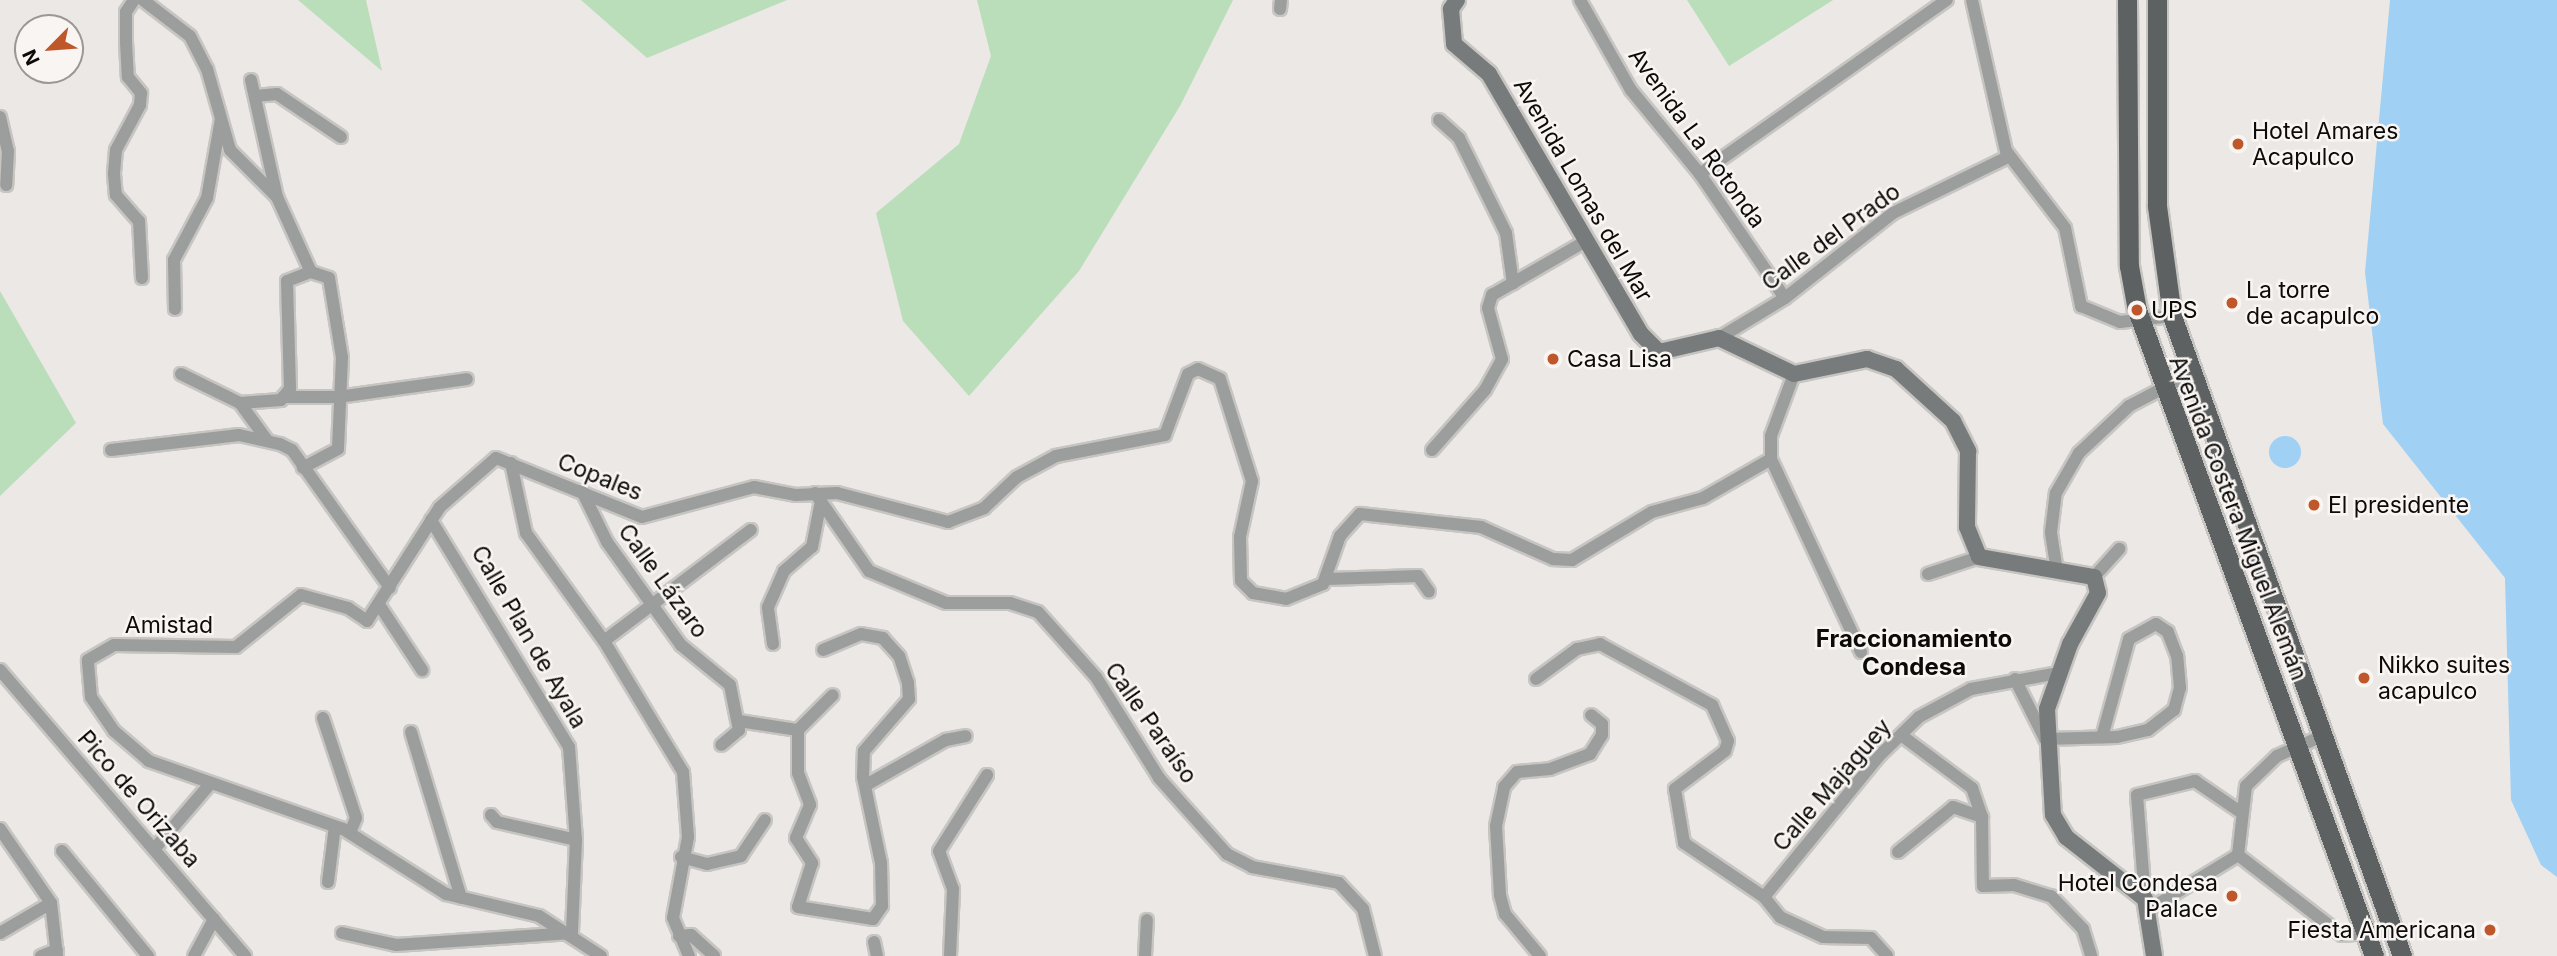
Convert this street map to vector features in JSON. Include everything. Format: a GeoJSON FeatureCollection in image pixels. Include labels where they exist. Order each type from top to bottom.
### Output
{"type":"FeatureCollection","features":[{"type":"Feature","properties":{"kind":"main road","name":"Avenida Lomas del Mar"},"geometry":{"type":"LineString","coordinates":[[1457,0],[1454,44],[1489,74],[1584,242],[1641,334],[1659,352],[1718,338]]}},
{"type":"Feature","properties":{"kind":"main road","name":"Avenida Costera Miguel Alemán"},"geometry":{"type":"LineString","coordinates":[[2127,0],[2129,266],[2140,322],[2374,956]]}},
{"type":"Feature","properties":{"kind":"main road","name":"Avenida Costera Miguel Alemán"},"geometry":{"type":"LineString","coordinates":[[2157,0],[2157,206],[2172,316],[2320,737],[2402,956]]}},
{"type":"Feature","properties":{"kind":"main road"},"geometry":{"type":"LineString","coordinates":[[1718,338],[1794,374],[1867,359],[1896,369],[1932,398],[1968,451],[1967,527],[1979,557],[2094,577],[2098,593],[2058,673],[2045,739],[2053,815],[2066,837],[2147,904],[2154,956]]}},
{"type":"Feature","properties":{"kind":"street"},"geometry":{"type":"LineString","coordinates":[[134,0],[127,12],[126,42],[128,77],[141,93],[140,105],[116,150],[114,174],[116,195],[139,220],[142,278]]}},
{"type":"Feature","properties":{"kind":"street"},"geometry":{"type":"LineString","coordinates":[[143,0],[172,16],[190,36],[230,150],[277,197]]}},
{"type":"Feature","properties":{"kind":"street","name":"Avenida La Rotonda"},"geometry":{"type":"LineString","coordinates":[[1580,0],[1631,90],[1700,174],[1785,298]]}},
{"type":"Feature","properties":{"kind":"street"},"geometry":{"type":"LineString","coordinates":[[1700,174],[1947,0]]}},
{"type":"Feature","properties":{"kind":"street"},"geometry":{"type":"LineString","coordinates":[[1972,0],[2008,157],[2065,228],[2081,306],[2106,320],[2140,322],[2172,316]]}},
{"type":"Feature","properties":{"kind":"street"},"geometry":{"type":"LineString","coordinates":[[251,79],[277,197],[312,272]]}},
{"type":"Feature","properties":{"kind":"street"},"geometry":{"type":"LineString","coordinates":[[254,96],[277,94],[341,137]]}},
{"type":"Feature","properties":{"kind":"street"},"geometry":{"type":"LineString","coordinates":[[0,117],[8,151],[6,185]]}},
{"type":"Feature","properties":{"kind":"street"},"geometry":{"type":"LineString","coordinates":[[175,309],[174,260],[208,198],[221,119]]}},
{"type":"Feature","properties":{"kind":"street"},"geometry":{"type":"LineString","coordinates":[[1439,120],[1459,138],[1506,233],[1513,284]]}},
{"type":"Feature","properties":{"kind":"street","name":"Calle del Prado"},"geometry":{"type":"LineString","coordinates":[[1718,338],[1785,298],[1894,213],[2008,157]]}},
{"type":"Feature","properties":{"kind":"street"},"geometry":{"type":"LineString","coordinates":[[1432,450],[1485,390],[1502,359],[1488,308],[1492,295],[1584,242]]}},
{"type":"Feature","properties":{"kind":"street"},"geometry":{"type":"LineString","coordinates":[[284,397],[290,389],[287,281],[312,272],[330,278],[338,310],[338,449],[303,468]]}},
{"type":"Feature","properties":{"kind":"street","name":"Copales"},"geometry":{"type":"LineString","coordinates":[[511,463],[642,517],[665,516],[738,487],[796,495],[837,492],[948,522],[984,508],[1017,477],[1056,456],[1165,435],[1188,374],[1209,371],[1220,379],[1250,469],[1241,582],[1253,593],[1286,599],[1308,595],[1327,579]]}},
{"type":"Feature","properties":{"kind":"street"},"geometry":{"type":"LineString","coordinates":[[2057,571],[2051,532],[2058,486],[2105,425],[2162,386],[2192,373]]}},
{"type":"Feature","properties":{"kind":"street"},"geometry":{"type":"LineString","coordinates":[[181,374],[240,403],[267,440]]}},
{"type":"Feature","properties":{"kind":"street"},"geometry":{"type":"LineString","coordinates":[[1794,374],[1771,436],[1771,459],[1861,652]]}},
{"type":"Feature","properties":{"kind":"street"},"geometry":{"type":"LineString","coordinates":[[240,403],[284,397],[338,397],[467,379]]}},
{"type":"Feature","properties":{"kind":"street"},"geometry":{"type":"LineString","coordinates":[[111,450],[239,435],[267,440],[292,450],[390,588]]}},
{"type":"Feature","properties":{"kind":"street"},"geometry":{"type":"LineString","coordinates":[[1429,592],[1418,576],[1327,579],[1340,536],[1360,514],[1481,527],[1553,559],[1572,560],[1652,512],[1703,498],[1771,459]]}},
{"type":"Feature","properties":{"kind":"street"},"geometry":{"type":"LineString","coordinates":[[422,670],[380,606],[431,520],[489,463],[511,463],[526,533],[604,641],[684,772],[689,817],[673,894],[679,936],[689,956]]}},
{"type":"Feature","properties":{"kind":"street","name":"Calle Lázaro"},"geometry":{"type":"LineString","coordinates":[[582,491],[607,542],[657,604],[681,645],[730,685],[739,723]]}},
{"type":"Feature","properties":{"kind":"street"},"geometry":{"type":"LineString","coordinates":[[773,644],[768,607],[785,571],[812,547],[820,506],[815,493]]}},
{"type":"Feature","properties":{"kind":"street","name":"Calle Paraíso"},"geometry":{"type":"LineString","coordinates":[[820,506],[869,571],[946,603],[1010,603],[1038,612],[1096,677],[1159,778],[1227,855],[1252,867],[1339,883],[1363,909],[1375,956]]}},
{"type":"Feature","properties":{"kind":"street","name":"Calle Plan de Ayala"},"geometry":{"type":"LineString","coordinates":[[431,520],[569,747],[576,840],[572,933]]}},
{"type":"Feature","properties":{"kind":"street"},"geometry":{"type":"LineString","coordinates":[[604,641],[657,604],[751,530]]}},
{"type":"Feature","properties":{"kind":"street"},"geometry":{"type":"LineString","coordinates":[[2094,577],[2119,549]]}},
{"type":"Feature","properties":{"kind":"street"},"geometry":{"type":"LineString","coordinates":[[1928,573],[1979,557]]}},
{"type":"Feature","properties":{"kind":"street","name":"Amistad"},"geometry":{"type":"LineString","coordinates":[[210,784],[149,761],[114,731],[91,697],[88,660],[114,645],[236,647],[301,595],[348,608],[367,621],[380,606]]}},
{"type":"Feature","properties":{"kind":"street"},"geometry":{"type":"LineString","coordinates":[[2015,679],[2045,739],[2102,737],[2148,730],[2174,710],[2180,688],[2177,656],[2168,632],[2157,624],[2129,639],[2102,737]]}},
{"type":"Feature","properties":{"kind":"street"},"geometry":{"type":"LineString","coordinates":[[823,650],[871,634],[899,656],[909,699],[864,751],[866,785],[881,863],[882,906],[873,919],[802,910],[797,900],[812,863],[797,830],[810,805],[799,773],[798,730],[833,695]]}},
{"type":"Feature","properties":{"kind":"street"},"geometry":{"type":"LineString","coordinates":[[1536,678],[1567,654],[1601,644],[1712,705],[1728,732],[1725,751],[1678,783],[1678,832],[1684,843],[1764,897],[1780,917],[1822,937],[1871,938],[1886,956]]}},
{"type":"Feature","properties":{"kind":"street","name":"Pico de Orizaba"},"geometry":{"type":"LineString","coordinates":[[0,670],[156,847],[245,956]]}},
{"type":"Feature","properties":{"kind":"street","name":"Calle Majaguey"},"geometry":{"type":"LineString","coordinates":[[1764,897],[1919,717],[1971,689],[2058,673]]}},
{"type":"Feature","properties":{"kind":"street"},"geometry":{"type":"LineString","coordinates":[[1541,956],[1504,914],[1496,826],[1501,800],[1517,772],[1550,769],[1590,754],[1602,735],[1602,724],[1591,715]]}},
{"type":"Feature","properties":{"kind":"street"},"geometry":{"type":"LineString","coordinates":[[323,718],[356,818],[350,833]]}},
{"type":"Feature","properties":{"kind":"street"},"geometry":{"type":"LineString","coordinates":[[721,745],[739,723],[798,730]]}},
{"type":"Feature","properties":{"kind":"street"},"geometry":{"type":"LineString","coordinates":[[411,732],[461,898]]}},
{"type":"Feature","properties":{"kind":"street"},"geometry":{"type":"LineString","coordinates":[[1901,735],[1972,788],[1981,811],[1983,886],[2014,884],[2051,897],[2083,929],[2091,956]]}},
{"type":"Feature","properties":{"kind":"street"},"geometry":{"type":"LineString","coordinates":[[866,785],[946,740],[966,736]]}},
{"type":"Feature","properties":{"kind":"street"},"geometry":{"type":"LineString","coordinates":[[2238,855],[2239,811],[2246,786],[2294,745],[2320,737]]}},
{"type":"Feature","properties":{"kind":"street"},"geometry":{"type":"LineString","coordinates":[[950,956],[953,938],[953,888],[939,851],[987,775]]}},
{"type":"Feature","properties":{"kind":"street"},"geometry":{"type":"LineString","coordinates":[[2238,855],[2147,904],[2137,794],[2194,781],[2239,811]]}},
{"type":"Feature","properties":{"kind":"street"},"geometry":{"type":"LineString","coordinates":[[156,847],[210,784],[335,825],[412,877],[461,898],[539,916],[572,933],[601,956]]}},
{"type":"Feature","properties":{"kind":"street"},"geometry":{"type":"LineString","coordinates":[[1898,852],[1953,807],[1981,811]]}},
{"type":"Feature","properties":{"kind":"street"},"geometry":{"type":"LineString","coordinates":[[491,814],[497,822],[576,840]]}},
{"type":"Feature","properties":{"kind":"street"},"geometry":{"type":"LineString","coordinates":[[681,857],[707,864],[741,856],[765,820]]}},
{"type":"Feature","properties":{"kind":"street"},"geometry":{"type":"LineString","coordinates":[[328,882],[335,825]]}},
{"type":"Feature","properties":{"kind":"street"},"geometry":{"type":"LineString","coordinates":[[0,829],[51,903],[57,953],[41,956]]}},
{"type":"Feature","properties":{"kind":"street"},"geometry":{"type":"LineString","coordinates":[[62,851],[148,956]]}},
{"type":"Feature","properties":{"kind":"street"},"geometry":{"type":"LineString","coordinates":[[2238,855],[2317,919],[2342,935],[2367,937],[2393,931]]}},
{"type":"Feature","properties":{"kind":"street"},"geometry":{"type":"LineString","coordinates":[[0,933],[51,903]]}},
{"type":"Feature","properties":{"kind":"street"},"geometry":{"type":"LineString","coordinates":[[194,956],[214,919]]}},
{"type":"Feature","properties":{"kind":"street"},"geometry":{"type":"LineString","coordinates":[[1145,956],[1147,920]]}},
{"type":"Feature","properties":{"kind":"street"},"geometry":{"type":"LineString","coordinates":[[342,933],[396,945],[572,933]]}},
{"type":"Feature","properties":{"kind":"street"},"geometry":{"type":"LineString","coordinates":[[679,936],[691,935],[714,956]]}},
{"type":"Feature","properties":{"kind":"street"},"geometry":{"type":"LineString","coordinates":[[874,942],[877,956]]}},
{"type":"Feature","properties":{"kind":"green space"},"geometry":{"type":"Polygon","coordinates":[[[298,0],[366,0],[382,71],[298,0]]]}},
{"type":"Feature","properties":{"kind":"green space"},"geometry":{"type":"Polygon","coordinates":[[[581,0],[787,0],[647,58],[581,0]]]}},
{"type":"Feature","properties":{"kind":"green space"},"geometry":{"type":"Polygon","coordinates":[[[977,0],[1233,0],[1180,106],[1079,271],[969,396],[903,321],[876,213],[959,144],[991,56],[977,0]]]}},
{"type":"Feature","properties":{"kind":"green space"},"geometry":{"type":"Polygon","coordinates":[[[1687,0],[1833,0],[1729,66],[1687,0]]]}},
{"type":"Feature","properties":{"kind":"green space"},"geometry":{"type":"Polygon","coordinates":[[[0,291],[76,423],[0,496],[0,291]]]}},
{"type":"Feature","properties":{"kind":"water"},"geometry":{"type":"Polygon","coordinates":[[[2390,0],[2557,0],[2557,877],[2541,865],[2511,800],[2505,578],[2383,424],[2365,272],[2390,0]]]}},
{"type":"Feature","properties":{"kind":"water"},"geometry":{"type":"Polygon","coordinates":[[[2285,436],[2296,441],[2301,452],[2296,463],[2285,468],[2274,463],[2269,452],[2274,441],[2285,436]]]}},
{"type":"Feature","properties":{"kind":"place","name":"Hotel Amares Acapulco"},"geometry":{"type":"Point","coordinates":[2238,144]}},
{"type":"Feature","properties":{"kind":"place","name":"La torre de acapulco"},"geometry":{"type":"Point","coordinates":[2232,303]}},
{"type":"Feature","properties":{"kind":"place","name":"UPS"},"geometry":{"type":"Point","coordinates":[2137,310]}},
{"type":"Feature","properties":{"kind":"place","name":"Casa Lisa"},"geometry":{"type":"Point","coordinates":[1553,359]}},
{"type":"Feature","properties":{"kind":"place","name":"El presidente"},"geometry":{"type":"Point","coordinates":[2314,505]}},
{"type":"Feature","properties":{"kind":"place","name":"Nikko suites acapulco"},"geometry":{"type":"Point","coordinates":[2364,678]}},
{"type":"Feature","properties":{"kind":"place","name":"Hotel Condesa Palace"},"geometry":{"type":"Point","coordinates":[2232,896]}},
{"type":"Feature","properties":{"kind":"place","name":"Fiesta Americana"},"geometry":{"type":"Point","coordinates":[2490,930]}},
{"type":"Feature","properties":{"kind":"district","name":"Fraccionamiento Condesa"},"geometry":{"type":"Point","coordinates":[1914,653]}}]}
